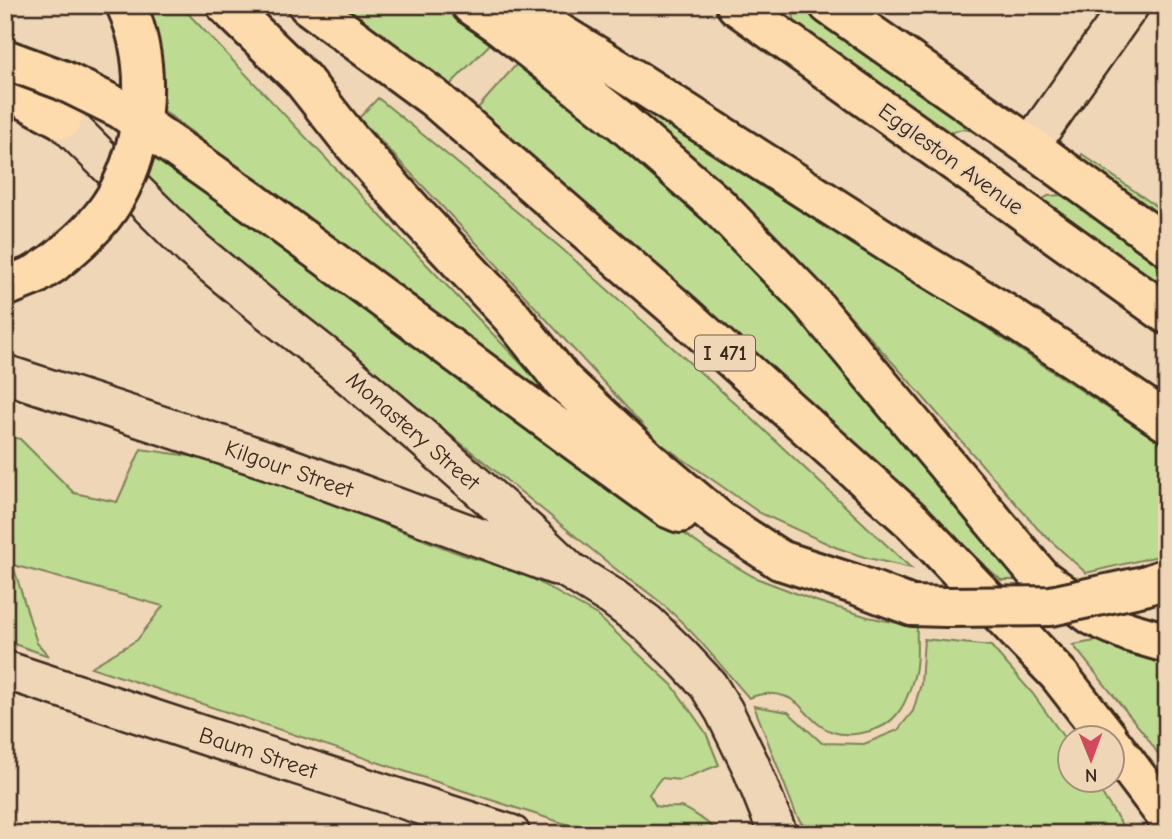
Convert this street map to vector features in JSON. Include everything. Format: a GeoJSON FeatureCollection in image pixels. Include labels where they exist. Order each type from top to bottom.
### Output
{"type":"FeatureCollection","features":[{"type":"Feature","properties":{"kind":"main road"},"geometry":{"type":"LineString","coordinates":[[5,287],[35,275],[52,264],[82,239],[114,198],[137,140],[144,96],[142,67],[126,5]]}},
{"type":"Feature","properties":{"kind":"main road"},"geometry":{"type":"LineString","coordinates":[[226,5],[302,79],[350,140],[511,317],[563,382],[650,462],[720,521],[780,560]]}},
{"type":"Feature","properties":{"kind":"main road","name":"I 471"},"geometry":{"type":"LineString","coordinates":[[308,5],[434,98],[678,310],[913,522],[1059,675],[1098,724]]}},
{"type":"Feature","properties":{"kind":"main road"},"geometry":{"type":"LineString","coordinates":[[471,5],[621,121],[717,205],[810,301],[1041,578],[1093,616],[1129,632],[1167,643]]}},
{"type":"Feature","properties":{"kind":"main road"},"geometry":{"type":"LineString","coordinates":[[513,5],[1001,311],[1167,422]]}},
{"type":"Feature","properties":{"kind":"main road","name":"Eggleston Avenue"},"geometry":{"type":"LineString","coordinates":[[736,5],[1167,313]]}},
{"type":"Feature","properties":{"kind":"main road"},"geometry":{"type":"LineString","coordinates":[[829,5],[1167,246]]}},
{"type":"Feature","properties":{"kind":"main road"},"geometry":{"type":"LineString","coordinates":[[5,58],[62,80],[121,109],[251,201],[668,508],[780,560],[912,606],[1051,606],[1144,586],[1167,578]]}},
{"type":"Feature","properties":{"kind":"main road"},"geometry":{"type":"LineString","coordinates":[[5,95],[21,97],[61,119]]}},
{"type":"Feature","properties":{"kind":"main road"},"geometry":{"type":"LineString","coordinates":[[1126,763],[1167,817]]}},
{"type":"Feature","properties":{"kind":"street"},"geometry":{"type":"LineString","coordinates":[[1030,146],[1130,5]]}},
{"type":"Feature","properties":{"kind":"street","name":"Monastery Street"},"geometry":{"type":"LineString","coordinates":[[5,58],[61,119],[192,248],[337,365],[570,571],[612,597],[647,624],[681,656],[708,685],[724,711],[750,764],[778,834]]}},
{"type":"Feature","properties":{"kind":"street","name":"Kilgour Street"},"geometry":{"type":"LineString","coordinates":[[5,374],[286,466],[570,571]]}},
{"type":"Feature","properties":{"kind":"street","name":"Baum Street"},"geometry":{"type":"LineString","coordinates":[[5,670],[511,834]]}},
{"type":"Feature","properties":{"kind":"green space"},"geometry":{"type":"Polygon","coordinates":[[[146,5],[180,5],[585,431],[160,108],[159,46],[154,21],[146,5]]]}},
{"type":"Feature","properties":{"kind":"green space"},"geometry":{"type":"Polygon","coordinates":[[[344,5],[442,5],[494,40],[448,87],[344,5]]]}},
{"type":"Feature","properties":{"kind":"green space"},"geometry":{"type":"Polygon","coordinates":[[[790,5],[807,5],[982,132],[962,129],[944,135],[792,24],[794,18],[790,5]]]}},
{"type":"Feature","properties":{"kind":"green space"},"geometry":{"type":"Polygon","coordinates":[[[522,58],[646,155],[797,309],[1020,580],[1001,580],[477,109],[522,58]]]}},
{"type":"Feature","properties":{"kind":"green space"},"geometry":{"type":"Polygon","coordinates":[[[621,95],[990,330],[1167,449],[1167,554],[1086,573],[1038,529],[804,265],[735,196],[618,101],[621,95]]]}},
{"type":"Feature","properties":{"kind":"green space"},"geometry":{"type":"Polygon","coordinates":[[[378,98],[561,248],[747,414],[911,568],[835,547],[760,513],[657,441],[359,118],[378,98]]]}},
{"type":"Feature","properties":{"kind":"green space"},"geometry":{"type":"Polygon","coordinates":[[[147,151],[707,550],[756,578],[816,601],[868,617],[917,627],[915,673],[897,714],[886,725],[878,728],[861,733],[842,734],[824,728],[792,699],[785,696],[763,694],[749,698],[693,633],[668,609],[217,245],[145,175],[147,151]]]}},
{"type":"Feature","properties":{"kind":"green space"},"geometry":{"type":"Polygon","coordinates":[[[1082,154],[1167,214],[1167,223],[1079,162],[1082,154]]]}},
{"type":"Feature","properties":{"kind":"green space"},"geometry":{"type":"Polygon","coordinates":[[[1062,195],[1078,199],[1167,261],[1167,295],[1038,202],[1048,196],[1062,195]]]}},
{"type":"Feature","properties":{"kind":"green space"},"geometry":{"type":"Polygon","coordinates":[[[5,435],[20,439],[74,493],[117,502],[141,449],[218,460],[463,555],[524,574],[597,615],[672,685],[706,733],[719,765],[680,780],[661,778],[649,794],[656,806],[684,808],[701,818],[719,834],[597,834],[91,667],[137,640],[163,606],[13,565],[37,643],[49,656],[5,641],[5,435]]]}},
{"type":"Feature","properties":{"kind":"green space"},"geometry":{"type":"Polygon","coordinates":[[[924,639],[991,646],[1033,694],[1056,726],[1056,794],[1102,794],[1128,834],[808,834],[796,814],[754,706],[788,712],[822,743],[864,744],[898,730],[913,711],[921,684],[924,639]]]}},
{"type":"Feature","properties":{"kind":"green space"},"geometry":{"type":"Polygon","coordinates":[[[1106,639],[1167,660],[1167,767],[1146,736],[1073,645],[1106,639]]]}}]}
